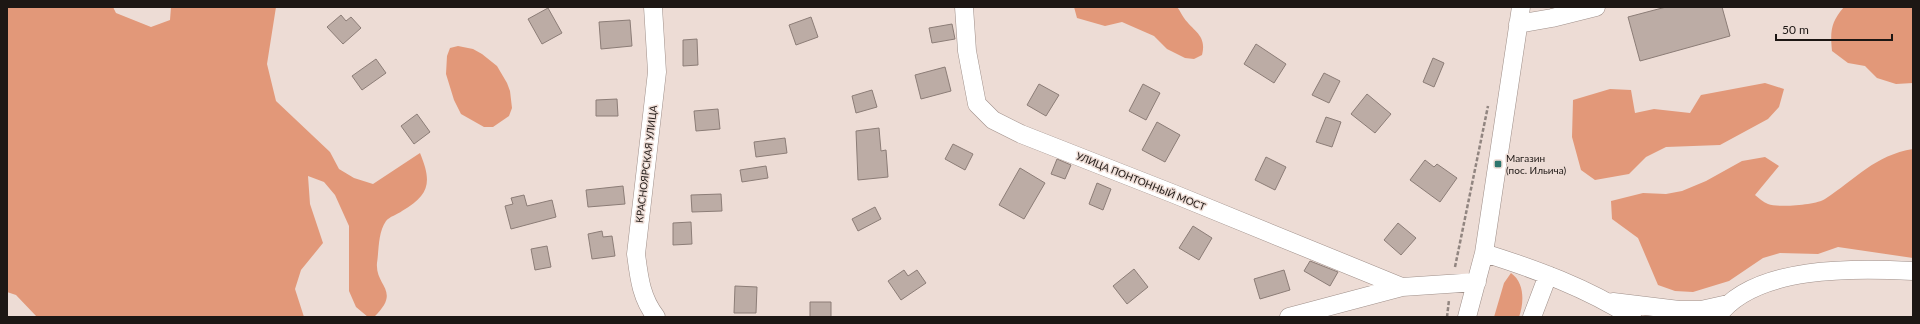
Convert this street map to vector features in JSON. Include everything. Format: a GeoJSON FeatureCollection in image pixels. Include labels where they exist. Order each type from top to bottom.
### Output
{"type":"FeatureCollection","features":[{"type":"Feature","properties":{"kind":"street","name":"КРАСНОЯРСКАЯ УЛИЦА"},"geometry":{"type":"LineString","coordinates":[[653,7],[657,72],[636,254],[639,281],[648,306],[656,317]]}},
{"type":"Feature","properties":{"kind":"street","name":"УЛИЦА ПОНТОННЫЙ МОСТ"},"geometry":{"type":"LineString","coordinates":[[964,7],[967,51],[977,104],[993,120],[1020,134],[1174,194],[1402,287]]}},
{"type":"Feature","properties":{"kind":"street"},"geometry":{"type":"LineString","coordinates":[[1467,317],[1484,253],[1520,15],[1552,18],[1596,7]]}},
{"type":"Feature","properties":{"kind":"street"},"geometry":{"type":"LineString","coordinates":[[1484,253],[1539,270],[1548,276],[1609,302],[1632,317]]}},
{"type":"Feature","properties":{"kind":"street"},"geometry":{"type":"LineString","coordinates":[[1609,302],[1679,310],[1723,310],[1739,296],[1766,282],[1784,278],[1830,272],[1913,271]]}},
{"type":"Feature","properties":{"kind":"street"},"geometry":{"type":"LineString","coordinates":[[1532,317],[1548,276]]}},
{"type":"Feature","properties":{"kind":"street","name":"УЛИЦА ПОНТОННЫЙ МОСТ"},"geometry":{"type":"LineString","coordinates":[[1289,317],[1402,287],[1477,282]]}},
{"type":"Feature","properties":{"kind":"path"},"geometry":{"type":"LineString","coordinates":[[1447,317],[1451,284],[1489,100]]}},
{"type":"Feature","properties":{"kind":"shaded area"},"geometry":{"type":"Polygon","coordinates":[[[7,7],[113,7],[116,13],[151,27],[170,20],[171,7],[276,7],[267,64],[276,101],[330,152],[339,169],[354,178],[373,184],[420,153],[424,163],[427,180],[423,193],[411,205],[391,217],[383,225],[379,241],[377,263],[377,271],[387,294],[386,301],[382,308],[374,317],[368,317],[356,307],[349,291],[349,226],[335,195],[324,182],[308,176],[310,204],[323,243],[301,270],[295,289],[304,317],[37,317],[16,295],[7,292],[7,7]]]}},
{"type":"Feature","properties":{"kind":"shaded area"},"geometry":{"type":"Polygon","coordinates":[[[1074,7],[1177,7],[1188,23],[1199,34],[1203,43],[1202,55],[1194,59],[1185,58],[1167,49],[1154,36],[1122,22],[1105,26],[1077,18],[1074,7]]]}},
{"type":"Feature","properties":{"kind":"shaded area"},"geometry":{"type":"Polygon","coordinates":[[[1844,7],[1913,7],[1913,83],[1896,84],[1877,78],[1865,66],[1848,63],[1832,51],[1832,27],[1836,17],[1844,7]]]}},
{"type":"Feature","properties":{"kind":"shaded area"},"geometry":{"type":"Polygon","coordinates":[[[458,46],[473,49],[482,54],[497,66],[507,83],[510,91],[512,108],[509,116],[493,127],[484,127],[461,114],[454,100],[446,74],[447,56],[450,48],[458,46]]]}},
{"type":"Feature","properties":{"kind":"shaded area"},"geometry":{"type":"Polygon","coordinates":[[[1765,83],[1784,89],[1779,107],[1768,119],[1720,145],[1666,147],[1646,157],[1629,174],[1595,180],[1581,170],[1572,137],[1573,100],[1610,89],[1631,90],[1635,113],[1654,109],[1690,113],[1701,95],[1765,83]]]}},
{"type":"Feature","properties":{"kind":"shaded area"},"geometry":{"type":"Polygon","coordinates":[[[1913,149],[1913,258],[1838,247],[1818,254],[1780,253],[1763,258],[1729,281],[1693,292],[1675,291],[1658,285],[1638,238],[1612,219],[1611,201],[1643,193],[1666,194],[1682,191],[1706,181],[1742,161],[1765,157],[1779,166],[1755,195],[1768,204],[1780,206],[1814,203],[1825,199],[1877,162],[1900,152],[1913,149]]]}},
{"type":"Feature","properties":{"kind":"shaded area"},"geometry":{"type":"Polygon","coordinates":[[[1511,273],[1516,277],[1521,288],[1522,306],[1519,317],[1494,317],[1504,283],[1511,273]]]}},
{"type":"Feature","properties":{"kind":"building"},"geometry":{"type":"Polygon","coordinates":[[[1666,7],[1722,7],[1730,36],[1640,61],[1628,17],[1666,7]]]}},
{"type":"Feature","properties":{"kind":"building"},"geometry":{"type":"Polygon","coordinates":[[[548,8],[562,33],[542,44],[528,19],[548,8]]]}},
{"type":"Feature","properties":{"kind":"building"},"geometry":{"type":"Polygon","coordinates":[[[341,15],[346,21],[351,17],[361,28],[343,44],[327,27],[341,15]]]}},
{"type":"Feature","properties":{"kind":"building"},"geometry":{"type":"Polygon","coordinates":[[[811,17],[818,37],[796,45],[789,25],[811,17]]]}},
{"type":"Feature","properties":{"kind":"building"},"geometry":{"type":"Polygon","coordinates":[[[630,20],[632,46],[601,49],[599,22],[630,20]]]}},
{"type":"Feature","properties":{"kind":"building"},"geometry":{"type":"Polygon","coordinates":[[[952,24],[955,39],[932,43],[929,28],[952,24]]]}},
{"type":"Feature","properties":{"kind":"building"},"geometry":{"type":"Polygon","coordinates":[[[697,39],[698,65],[683,66],[683,40],[697,39]]]}},
{"type":"Feature","properties":{"kind":"building"},"geometry":{"type":"Polygon","coordinates":[[[1256,44],[1286,64],[1274,83],[1244,64],[1256,44]]]}},
{"type":"Feature","properties":{"kind":"building"},"geometry":{"type":"Polygon","coordinates":[[[1433,58],[1444,63],[1434,87],[1423,82],[1433,58]]]}},
{"type":"Feature","properties":{"kind":"building"},"geometry":{"type":"Polygon","coordinates":[[[376,59],[386,73],[362,90],[352,76],[376,59]]]}},
{"type":"Feature","properties":{"kind":"building"},"geometry":{"type":"Polygon","coordinates":[[[945,67],[951,91],[921,99],[915,75],[945,67]]]}},
{"type":"Feature","properties":{"kind":"building"},"geometry":{"type":"Polygon","coordinates":[[[1324,73],[1340,81],[1329,103],[1312,95],[1324,73]]]}},
{"type":"Feature","properties":{"kind":"building"},"geometry":{"type":"Polygon","coordinates":[[[1039,84],[1059,95],[1046,116],[1027,105],[1039,84]]]}},
{"type":"Feature","properties":{"kind":"building"},"geometry":{"type":"Polygon","coordinates":[[[1143,84],[1160,93],[1146,120],[1129,111],[1143,84]]]}},
{"type":"Feature","properties":{"kind":"building"},"geometry":{"type":"Polygon","coordinates":[[[872,90],[877,107],[856,113],[852,96],[872,90]]]}},
{"type":"Feature","properties":{"kind":"building"},"geometry":{"type":"Polygon","coordinates":[[[1367,94],[1391,114],[1375,133],[1351,114],[1367,94]]]}},
{"type":"Feature","properties":{"kind":"building"},"geometry":{"type":"Polygon","coordinates":[[[617,99],[618,116],[596,116],[596,100],[617,99]]]}},
{"type":"Feature","properties":{"kind":"building"},"geometry":{"type":"Polygon","coordinates":[[[718,109],[720,129],[696,131],[694,111],[718,109]]]}},
{"type":"Feature","properties":{"kind":"building"},"geometry":{"type":"Polygon","coordinates":[[[417,114],[430,132],[414,144],[401,126],[417,114]]]}},
{"type":"Feature","properties":{"kind":"building"},"geometry":{"type":"Polygon","coordinates":[[[1326,117],[1341,122],[1332,147],[1316,142],[1326,117]]]}},
{"type":"Feature","properties":{"kind":"building"},"geometry":{"type":"Polygon","coordinates":[[[1157,122],[1180,135],[1165,162],[1142,150],[1157,122]]]}},
{"type":"Feature","properties":{"kind":"building"},"geometry":{"type":"Polygon","coordinates":[[[879,128],[881,151],[886,150],[888,177],[858,180],[856,131],[879,128]]]}},
{"type":"Feature","properties":{"kind":"building"},"geometry":{"type":"Polygon","coordinates":[[[785,138],[787,153],[756,157],[754,142],[785,138]]]}},
{"type":"Feature","properties":{"kind":"building"},"geometry":{"type":"Polygon","coordinates":[[[953,144],[973,154],[965,170],[945,159],[953,144]]]}},
{"type":"Feature","properties":{"kind":"building"},"geometry":{"type":"Polygon","coordinates":[[[1266,157],[1286,167],[1275,190],[1255,180],[1266,157]]]}},
{"type":"Feature","properties":{"kind":"building"},"geometry":{"type":"Polygon","coordinates":[[[1057,159],[1071,165],[1065,179],[1051,174],[1057,159]]]}},
{"type":"Feature","properties":{"kind":"building"},"geometry":{"type":"Polygon","coordinates":[[[1425,160],[1434,167],[1437,164],[1457,178],[1440,202],[1410,180],[1425,160]]]}},
{"type":"Feature","properties":{"kind":"building"},"geometry":{"type":"Polygon","coordinates":[[[766,166],[768,178],[742,182],[740,170],[766,166]]]}},
{"type":"Feature","properties":{"kind":"building"},"geometry":{"type":"Polygon","coordinates":[[[1020,168],[1045,183],[1024,219],[999,205],[1020,168]]]}},
{"type":"Feature","properties":{"kind":"building"},"geometry":{"type":"Polygon","coordinates":[[[1097,183],[1111,189],[1103,210],[1089,204],[1097,183]]]}},
{"type":"Feature","properties":{"kind":"building"},"geometry":{"type":"Polygon","coordinates":[[[623,186],[625,204],[588,207],[586,190],[623,186]]]}},
{"type":"Feature","properties":{"kind":"building"},"geometry":{"type":"Polygon","coordinates":[[[721,194],[722,211],[692,212],[691,195],[721,194]]]}},
{"type":"Feature","properties":{"kind":"building"},"geometry":{"type":"Polygon","coordinates":[[[524,195],[527,206],[552,200],[556,217],[511,229],[505,206],[513,204],[511,198],[524,195]]]}},
{"type":"Feature","properties":{"kind":"building"},"geometry":{"type":"Polygon","coordinates":[[[875,207],[881,219],[858,231],[852,219],[875,207]]]}},
{"type":"Feature","properties":{"kind":"building"},"geometry":{"type":"Polygon","coordinates":[[[691,222],[692,244],[673,245],[673,223],[691,222]]]}},
{"type":"Feature","properties":{"kind":"building"},"geometry":{"type":"Polygon","coordinates":[[[1398,223],[1416,238],[1401,255],[1384,240],[1398,223]]]}},
{"type":"Feature","properties":{"kind":"building"},"geometry":{"type":"Polygon","coordinates":[[[1193,226],[1212,238],[1199,260],[1179,248],[1193,226]]]}},
{"type":"Feature","properties":{"kind":"building"},"geometry":{"type":"Polygon","coordinates":[[[602,231],[603,237],[612,236],[615,256],[592,259],[588,234],[602,231]]]}},
{"type":"Feature","properties":{"kind":"building"},"geometry":{"type":"Polygon","coordinates":[[[547,246],[551,267],[535,270],[531,249],[547,246]]]}},
{"type":"Feature","properties":{"kind":"building"},"geometry":{"type":"Polygon","coordinates":[[[1310,261],[1338,272],[1330,286],[1304,271],[1310,261]]]}},
{"type":"Feature","properties":{"kind":"building"},"geometry":{"type":"Polygon","coordinates":[[[1134,269],[1148,287],[1127,304],[1113,286],[1134,269]]]}},
{"type":"Feature","properties":{"kind":"building"},"geometry":{"type":"Polygon","coordinates":[[[904,270],[908,276],[917,270],[926,283],[901,300],[888,281],[904,270]]]}},
{"type":"Feature","properties":{"kind":"building"},"geometry":{"type":"Polygon","coordinates":[[[1284,270],[1290,290],[1260,299],[1254,279],[1284,270]]]}},
{"type":"Feature","properties":{"kind":"building"},"geometry":{"type":"Polygon","coordinates":[[[735,286],[757,287],[756,313],[734,313],[735,286]]]}},
{"type":"Feature","properties":{"kind":"building"},"geometry":{"type":"Polygon","coordinates":[[[810,302],[831,302],[831,317],[810,317],[810,302]]]}},
{"type":"Feature","properties":{"kind":"place","name":"Магазин (пос. Ильича)"},"geometry":{"type":"Point","coordinates":[1498,164]}}]}
